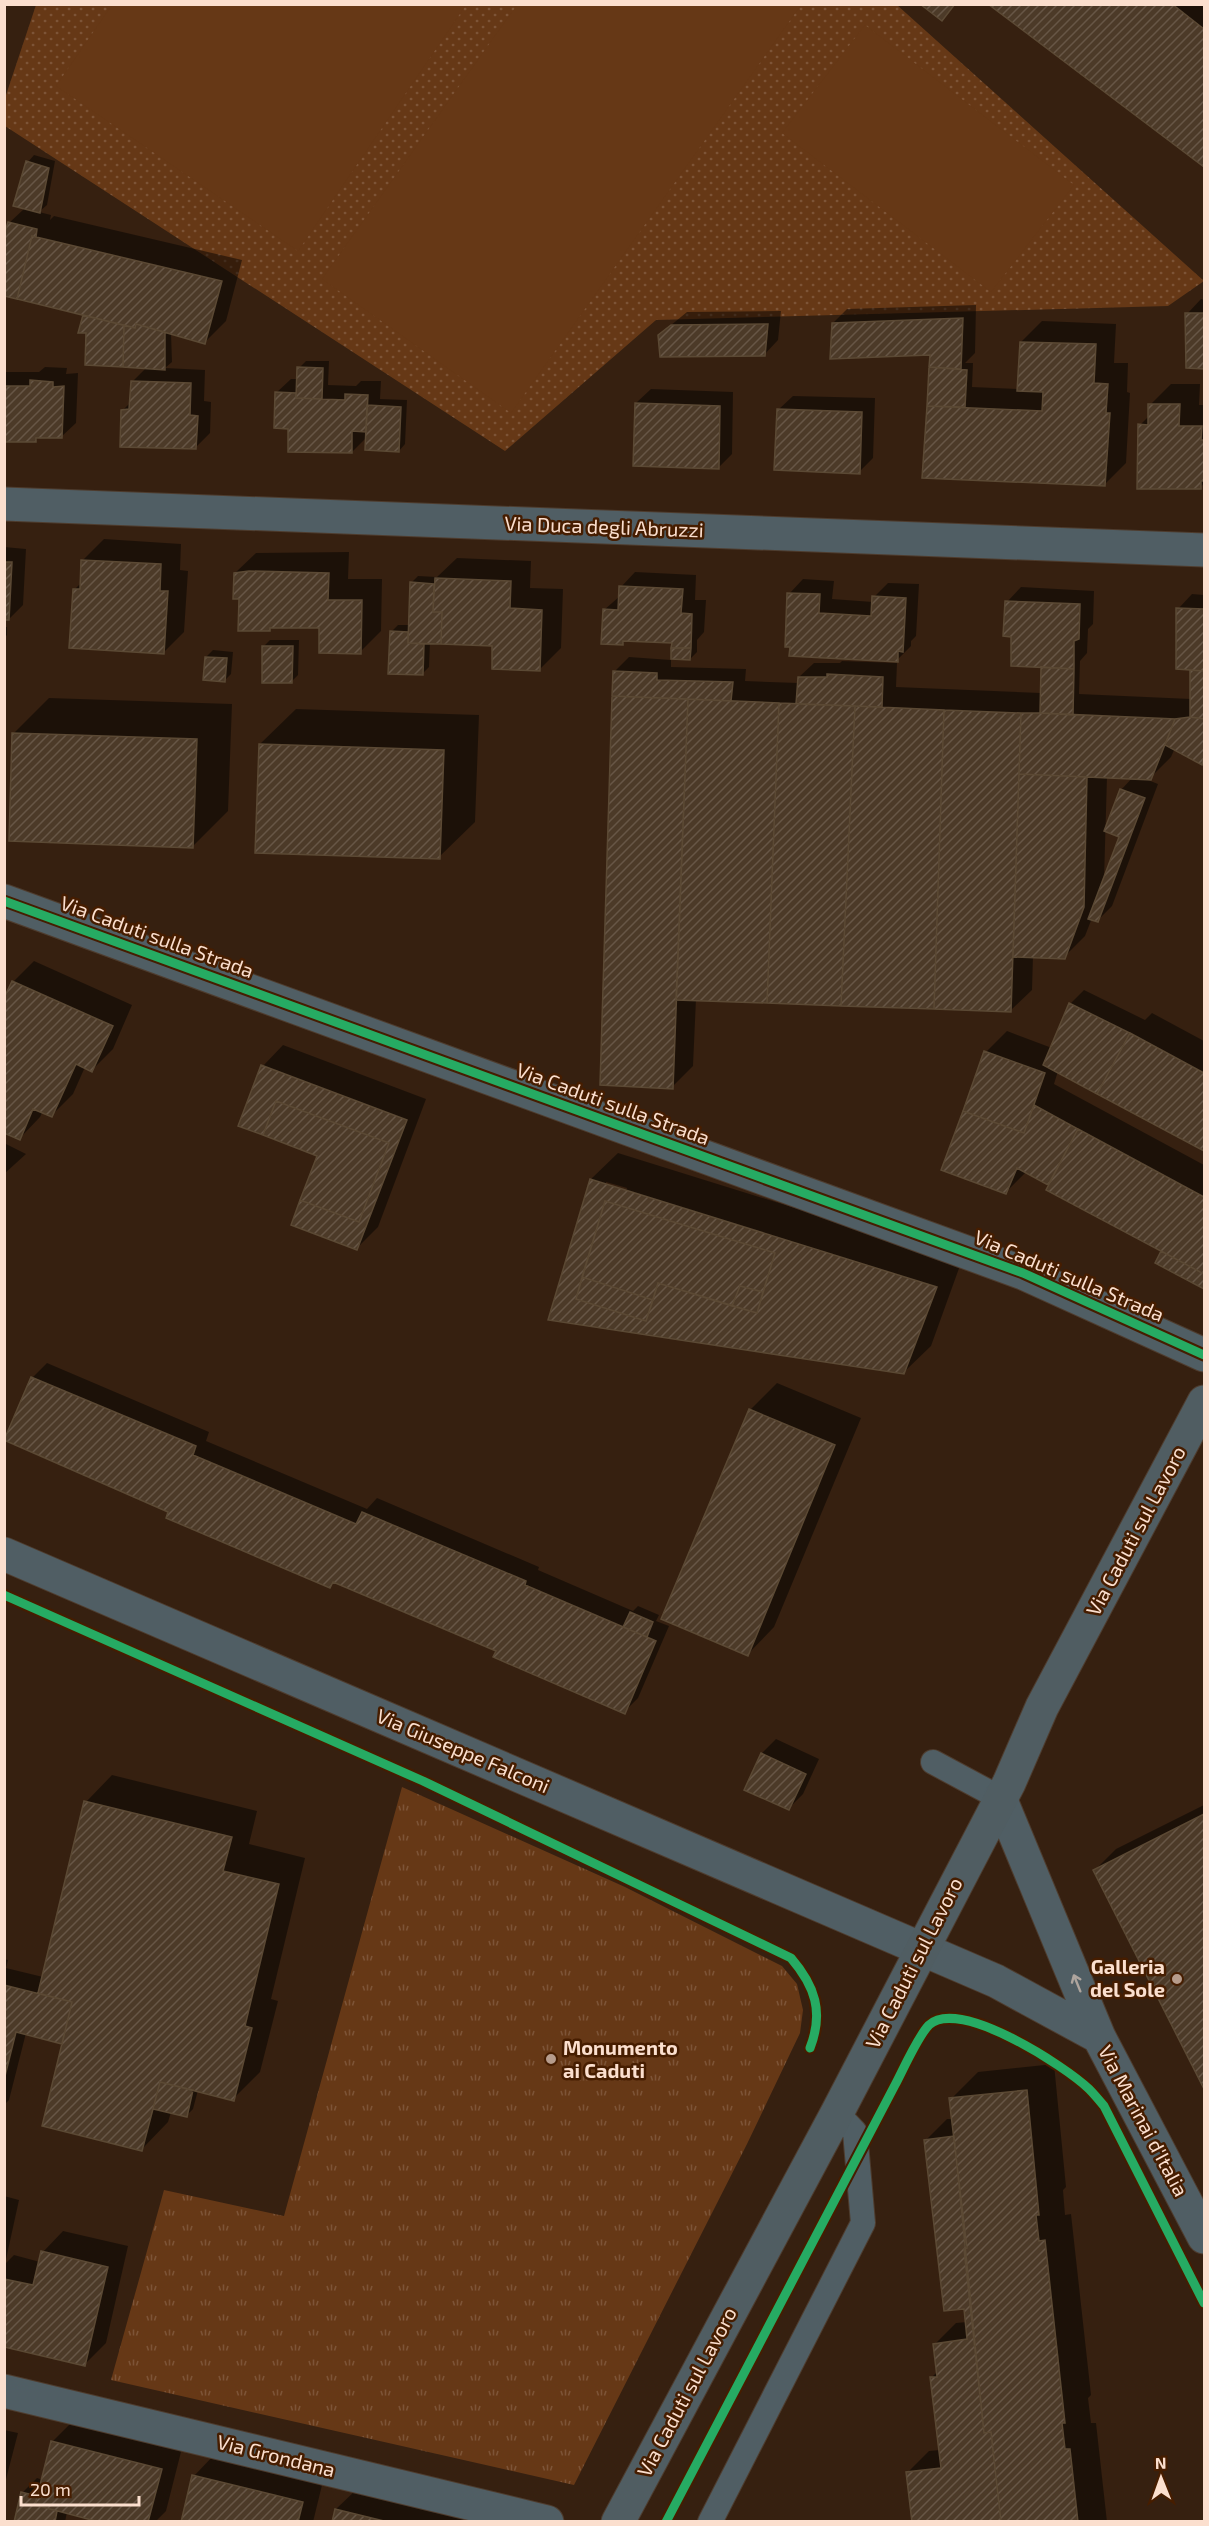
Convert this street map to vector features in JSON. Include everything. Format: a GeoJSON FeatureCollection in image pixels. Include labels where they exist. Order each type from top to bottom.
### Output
{"type":"FeatureCollection","features":[{"type":"Feature","properties":{"kind":"main road","name":"Via Caduti sul Lavoro"},"geometry":{"type":"LineString","coordinates":[[618,2522],[837,2113],[1000,1798],[1042,1707],[1204,1402]]}},
{"type":"Feature","properties":{"kind":"street","name":"Via Duca degli Abruzzi"},"geometry":{"type":"LineString","coordinates":[[4,504],[1204,550]]}},
{"type":"Feature","properties":{"kind":"street","name":"Via Caduti sulla Strada"},"geometry":{"type":"LineString","coordinates":[[4,901],[1023,1273],[1204,1355]]}},
{"type":"Feature","properties":{"kind":"street","name":"Via Giuseppe Falconi"},"geometry":{"type":"LineString","coordinates":[[4,1554],[921,1949]]}},
{"type":"Feature","properties":{"kind":"street","name":"Via Marinai d'Italia"},"geometry":{"type":"LineString","coordinates":[[1000,1798],[1099,2037],[1204,2237]]}},
{"type":"Feature","properties":{"kind":"street","name":"Via Marinai d'Italia"},"geometry":{"type":"LineString","coordinates":[[921,1949],[996,1981],[1099,2037]]}},
{"type":"Feature","properties":{"kind":"street","name":"Via Grondana"},"geometry":{"type":"LineString","coordinates":[[4,2391],[547,2522]]}},
{"type":"Feature","properties":{"kind":"lane"},"geometry":{"type":"LineString","coordinates":[[933,1762],[1000,1798]]}},
{"type":"Feature","properties":{"kind":"lane"},"geometry":{"type":"LineString","coordinates":[[710,2522],[863,2223],[855,2132],[837,2113]]}},
{"type":"Feature","properties":{"kind":"green space"},"geometry":{"type":"Polygon","coordinates":[[[36,5],[897,5],[1204,281],[1168,306],[656,320],[505,451],[5,126],[5,98],[36,5]]]}},
{"type":"Feature","properties":{"kind":"green space"},"geometry":{"type":"Polygon","coordinates":[[[112,5],[466,5],[298,251],[56,86],[112,5]]]}},
{"type":"Feature","properties":{"kind":"green space"},"geometry":{"type":"Polygon","coordinates":[[[517,5],[801,5],[511,413],[322,279],[517,5]]]}},
{"type":"Feature","properties":{"kind":"green space"},"geometry":{"type":"Polygon","coordinates":[[[865,25],[1074,185],[991,292],[782,133],[865,25]]]}},
{"type":"Feature","properties":{"kind":"green space"},"geometry":{"type":"Polygon","coordinates":[[[402,1787],[625,1887],[782,1966],[797,1984],[803,2010],[800,2033],[747,2144],[574,2485],[111,2380],[164,2190],[284,2216],[402,1787]]]}},
{"type":"Feature","properties":{"kind":"building"},"geometry":{"type":"Polygon","coordinates":[[[920,4],[955,4],[942,21],[920,4]]]}},
{"type":"Feature","properties":{"kind":"building"},"geometry":{"type":"Polygon","coordinates":[[[988,4],[1172,4],[1204,29],[1204,167],[988,4]]]}},
{"type":"Feature","properties":{"kind":"building"},"geometry":{"type":"Polygon","coordinates":[[[26,161],[49,168],[40,213],[13,206],[26,161]]]}},
{"type":"Feature","properties":{"kind":"building"},"geometry":{"type":"Polygon","coordinates":[[[8,222],[37,229],[36,237],[32,236],[17,299],[4,296],[4,235],[8,222]]]}},
{"type":"Feature","properties":{"kind":"building"},"geometry":{"type":"Polygon","coordinates":[[[32,236],[222,281],[205,344],[136,324],[135,328],[17,299],[32,236]]]}},
{"type":"Feature","properties":{"kind":"building"},"geometry":{"type":"Polygon","coordinates":[[[1185,313],[1204,313],[1204,369],[1186,368],[1185,313]]]}},
{"type":"Feature","properties":{"kind":"building"},"geometry":{"type":"Polygon","coordinates":[[[83,315],[124,325],[123,367],[85,365],[86,333],[78,333],[83,315]]]}},
{"type":"Feature","properties":{"kind":"building"},"geometry":{"type":"Polygon","coordinates":[[[963,318],[961,369],[929,367],[930,355],[830,359],[832,323],[963,318]]]}},
{"type":"Feature","properties":{"kind":"building"},"geometry":{"type":"Polygon","coordinates":[[[136,324],[165,332],[165,370],[123,367],[124,325],[135,328],[136,324]]]}},
{"type":"Feature","properties":{"kind":"building"},"geometry":{"type":"Polygon","coordinates":[[[768,324],[765,356],[660,357],[658,335],[671,325],[768,324]]]}},
{"type":"Feature","properties":{"kind":"building"},"geometry":{"type":"Polygon","coordinates":[[[1020,342],[1096,344],[1094,383],[1108,384],[1106,413],[1110,413],[1105,486],[922,478],[927,406],[1042,411],[1043,392],[1017,391],[1020,342]]]}},
{"type":"Feature","properties":{"kind":"building"},"geometry":{"type":"Polygon","coordinates":[[[297,367],[323,368],[322,399],[296,398],[297,367]]]}},
{"type":"Feature","properties":{"kind":"building"},"geometry":{"type":"Polygon","coordinates":[[[929,367],[967,370],[965,407],[927,406],[929,367]]]}},
{"type":"Feature","properties":{"kind":"building"},"geometry":{"type":"Polygon","coordinates":[[[30,380],[53,382],[53,387],[64,386],[62,438],[36,438],[36,442],[4,442],[4,386],[30,386],[30,380]]]}},
{"type":"Feature","properties":{"kind":"building"},"geometry":{"type":"Polygon","coordinates":[[[131,381],[191,383],[190,415],[198,416],[196,449],[120,447],[121,410],[129,409],[131,381]]]}},
{"type":"Feature","properties":{"kind":"building"},"geometry":{"type":"Polygon","coordinates":[[[275,392],[296,393],[296,398],[345,400],[345,394],[368,395],[366,432],[352,431],[352,453],[288,452],[288,429],[274,428],[275,392]]]}},
{"type":"Feature","properties":{"kind":"building"},"geometry":{"type":"Polygon","coordinates":[[[635,403],[720,406],[719,469],[633,466],[635,403]]]}},
{"type":"Feature","properties":{"kind":"building"},"geometry":{"type":"Polygon","coordinates":[[[1148,404],[1180,404],[1179,426],[1202,426],[1204,481],[1201,481],[1201,489],[1137,489],[1138,424],[1148,425],[1148,404]]]}},
{"type":"Feature","properties":{"kind":"building"},"geometry":{"type":"Polygon","coordinates":[[[367,405],[401,407],[399,452],[365,450],[367,405]]]}},
{"type":"Feature","properties":{"kind":"building"},"geometry":{"type":"Polygon","coordinates":[[[777,409],[862,412],[860,474],[774,470],[777,409]]]}},
{"type":"Feature","properties":{"kind":"building"},"geometry":{"type":"Polygon","coordinates":[[[81,560],[161,564],[160,591],[168,591],[164,654],[69,648],[73,589],[80,589],[81,560]]]}},
{"type":"Feature","properties":{"kind":"building"},"geometry":{"type":"Polygon","coordinates":[[[4,562],[12,562],[9,620],[4,620],[4,562]]]}},
{"type":"Feature","properties":{"kind":"building"},"geometry":{"type":"Polygon","coordinates":[[[249,571],[329,573],[328,600],[362,600],[361,654],[319,653],[319,628],[270,628],[270,631],[238,631],[239,599],[233,599],[234,573],[249,571]]]}},
{"type":"Feature","properties":{"kind":"building"},"geometry":{"type":"Polygon","coordinates":[[[435,578],[511,581],[510,608],[542,610],[540,671],[492,669],[492,646],[441,644],[442,612],[433,612],[435,578]]]}},
{"type":"Feature","properties":{"kind":"building"},"geometry":{"type":"Polygon","coordinates":[[[410,582],[434,584],[433,612],[442,612],[441,644],[408,643],[410,582]]]}},
{"type":"Feature","properties":{"kind":"building"},"geometry":{"type":"Polygon","coordinates":[[[619,586],[683,589],[681,613],[692,614],[691,648],[671,648],[672,643],[623,641],[623,645],[601,644],[603,609],[618,610],[619,586]]]}},
{"type":"Feature","properties":{"kind":"building"},"geometry":{"type":"Polygon","coordinates":[[[787,593],[820,594],[819,613],[871,616],[872,596],[906,598],[903,652],[898,651],[898,662],[789,656],[790,647],[785,647],[787,593]]]}},
{"type":"Feature","properties":{"kind":"building"},"geometry":{"type":"Polygon","coordinates":[[[1005,601],[1080,604],[1079,639],[1074,641],[1074,669],[1011,666],[1011,637],[1003,636],[1005,601]]]}},
{"type":"Feature","properties":{"kind":"building"},"geometry":{"type":"Polygon","coordinates":[[[1176,608],[1204,609],[1204,671],[1176,669],[1176,608]]]}},
{"type":"Feature","properties":{"kind":"building"},"geometry":{"type":"Polygon","coordinates":[[[390,631],[408,632],[408,643],[424,644],[423,675],[388,674],[390,631]]]}},
{"type":"Feature","properties":{"kind":"building"},"geometry":{"type":"Polygon","coordinates":[[[262,646],[293,646],[292,683],[262,683],[262,646]]]}},
{"type":"Feature","properties":{"kind":"building"},"geometry":{"type":"Polygon","coordinates":[[[671,648],[691,648],[690,660],[671,659],[671,648]]]}},
{"type":"Feature","properties":{"kind":"building"},"geometry":{"type":"Polygon","coordinates":[[[205,657],[227,658],[225,682],[203,680],[205,657]]]}},
{"type":"Feature","properties":{"kind":"building"},"geometry":{"type":"Polygon","coordinates":[[[1041,667],[1074,669],[1073,715],[1040,713],[1041,667]]]}},
{"type":"Feature","properties":{"kind":"building"},"geometry":{"type":"Polygon","coordinates":[[[1190,670],[1204,671],[1204,719],[1190,717],[1190,670]]]}},
{"type":"Feature","properties":{"kind":"building"},"geometry":{"type":"Polygon","coordinates":[[[613,671],[657,673],[657,680],[733,682],[731,701],[612,696],[613,671]]]}},
{"type":"Feature","properties":{"kind":"building"},"geometry":{"type":"Polygon","coordinates":[[[827,674],[883,677],[882,707],[796,704],[798,677],[827,677],[827,674]]]}},
{"type":"Feature","properties":{"kind":"building"},"geometry":{"type":"Polygon","coordinates":[[[612,696],[688,699],[673,1089],[600,1085],[612,696]]]}},
{"type":"Feature","properties":{"kind":"building"},"geometry":{"type":"Polygon","coordinates":[[[688,699],[779,703],[767,1003],[676,1000],[688,699]]]}},
{"type":"Feature","properties":{"kind":"building"},"geometry":{"type":"Polygon","coordinates":[[[779,703],[855,706],[841,1006],[767,1003],[779,703]]]}},
{"type":"Feature","properties":{"kind":"building"},"geometry":{"type":"Polygon","coordinates":[[[855,706],[944,710],[934,1009],[841,1006],[855,706]]]}},
{"type":"Feature","properties":{"kind":"building"},"geometry":{"type":"Polygon","coordinates":[[[944,710],[1021,713],[1011,1012],[934,1009],[944,710]]]}},
{"type":"Feature","properties":{"kind":"building"},"geometry":{"type":"Polygon","coordinates":[[[1021,713],[1175,719],[1151,780],[1019,774],[1021,713]]]}},
{"type":"Feature","properties":{"kind":"building"},"geometry":{"type":"Polygon","coordinates":[[[1190,717],[1204,719],[1202,765],[1165,745],[1175,719],[1190,717]]]}},
{"type":"Feature","properties":{"kind":"building"},"geometry":{"type":"Polygon","coordinates":[[[12,733],[197,739],[193,848],[9,841],[12,733]]]}},
{"type":"Feature","properties":{"kind":"building"},"geometry":{"type":"Polygon","coordinates":[[[259,744],[444,750],[440,859],[255,853],[259,744]]]}},
{"type":"Feature","properties":{"kind":"building"},"geometry":{"type":"Polygon","coordinates":[[[1019,774],[1087,777],[1084,907],[1065,959],[1013,957],[1019,774]]]}},
{"type":"Feature","properties":{"kind":"building"},"geometry":{"type":"Polygon","coordinates":[[[1120,789],[1145,798],[1098,922],[1088,919],[1119,837],[1104,831],[1120,789]]]}},
{"type":"Feature","properties":{"kind":"building"},"geometry":{"type":"Polygon","coordinates":[[[12,981],[113,1026],[92,1072],[76,1064],[52,1117],[33,1109],[20,1140],[4,1133],[4,998],[12,981]]]}},
{"type":"Feature","properties":{"kind":"building"},"geometry":{"type":"Polygon","coordinates":[[[1069,1003],[1130,1033],[1097,1094],[1043,1065],[1069,1003]]]}},
{"type":"Feature","properties":{"kind":"building"},"geometry":{"type":"Polygon","coordinates":[[[1130,1033],[1204,1073],[1204,1151],[1097,1094],[1130,1033]]]}},
{"type":"Feature","properties":{"kind":"building"},"geometry":{"type":"Polygon","coordinates":[[[984,1051],[1045,1073],[1024,1133],[963,1111],[984,1051]]]}},
{"type":"Feature","properties":{"kind":"building"},"geometry":{"type":"Polygon","coordinates":[[[261,1065],[407,1120],[357,1250],[291,1225],[300,1200],[359,1222],[389,1143],[276,1101],[263,1135],[238,1126],[261,1065]]]}},
{"type":"Feature","properties":{"kind":"building"},"geometry":{"type":"Polygon","coordinates":[[[276,1101],[389,1143],[359,1222],[300,1200],[317,1156],[263,1135],[276,1101]]]}},
{"type":"Feature","properties":{"kind":"building"},"geometry":{"type":"Polygon","coordinates":[[[1034,1105],[1078,1129],[1048,1185],[1017,1168],[1006,1194],[941,1170],[963,1111],[1024,1133],[1034,1105]]]}},
{"type":"Feature","properties":{"kind":"building"},"geometry":{"type":"Polygon","coordinates":[[[1078,1129],[1204,1197],[1204,1274],[1046,1190],[1078,1129]]]}},
{"type":"Feature","properties":{"kind":"building"},"geometry":{"type":"Polygon","coordinates":[[[590,1179],[937,1287],[904,1374],[548,1320],[590,1179]],[[605,1201],[576,1299],[646,1321],[658,1283],[757,1313],[775,1253],[605,1201]]]}},
{"type":"Feature","properties":{"kind":"building"},"geometry":{"type":"Polygon","coordinates":[[[605,1201],[775,1253],[763,1292],[740,1286],[732,1306],[658,1283],[653,1300],[582,1277],[605,1201]]]}},
{"type":"Feature","properties":{"kind":"building"},"geometry":{"type":"Polygon","coordinates":[[[1161,1251],[1204,1274],[1204,1289],[1155,1263],[1161,1251]]]}},
{"type":"Feature","properties":{"kind":"building"},"geometry":{"type":"Polygon","coordinates":[[[582,1277],[653,1300],[646,1321],[576,1299],[582,1277]]]}},
{"type":"Feature","properties":{"kind":"building"},"geometry":{"type":"Polygon","coordinates":[[[740,1286],[763,1292],[757,1313],[732,1306],[740,1286]]]}},
{"type":"Feature","properties":{"kind":"building"},"geometry":{"type":"Polygon","coordinates":[[[31,1377],[196,1446],[193,1455],[356,1524],[362,1512],[526,1581],[525,1585],[656,1641],[625,1714],[493,1657],[496,1651],[333,1582],[330,1588],[166,1518],[168,1512],[4,1440],[31,1377]]]}},
{"type":"Feature","properties":{"kind":"building"},"geometry":{"type":"Polygon","coordinates":[[[749,1409],[835,1445],[748,1656],[661,1619],[749,1409]]]}},
{"type":"Feature","properties":{"kind":"building"},"geometry":{"type":"Polygon","coordinates":[[[630,1612],[653,1622],[647,1637],[623,1627],[630,1612]]]}},
{"type":"Feature","properties":{"kind":"building"},"geometry":{"type":"Polygon","coordinates":[[[761,1753],[806,1774],[789,1810],[744,1790],[761,1753]]]}},
{"type":"Feature","properties":{"kind":"building"},"geometry":{"type":"Polygon","coordinates":[[[84,1801],[232,1837],[223,1871],[279,1884],[245,2026],[252,2028],[234,2101],[160,2082],[142,2151],[42,2126],[72,2002],[38,1993],[84,1801]]]}},
{"type":"Feature","properties":{"kind":"building","name":"Galleria del Sole"},"geometry":{"type":"Polygon","coordinates":[[[1204,1814],[1204,2089],[1093,1870],[1204,1814]]]}},
{"type":"Feature","properties":{"kind":"building"},"geometry":{"type":"Polygon","coordinates":[[[4,1985],[72,2002],[62,2044],[16,2032],[4,2080],[4,1985]]]}},
{"type":"Feature","properties":{"kind":"building"},"geometry":{"type":"Polygon","coordinates":[[[160,2082],[193,2090],[187,2117],[153,2109],[160,2082]]]}},
{"type":"Feature","properties":{"kind":"building"},"geometry":{"type":"Polygon","coordinates":[[[1027,2090],[1039,2215],[1036,2215],[1039,2241],[1045,2240],[1065,2423],[1062,2423],[1065,2449],[1070,2449],[1078,2522],[1001,2522],[991,2432],[984,2433],[964,2249],[967,2248],[949,2098],[1027,2090]]]}},
{"type":"Feature","properties":{"kind":"building"},"geometry":{"type":"Polygon","coordinates":[[[954,2136],[984,2433],[991,2432],[1001,2522],[912,2522],[906,2472],[941,2468],[930,2377],[937,2377],[933,2344],[967,2339],[964,2309],[944,2311],[924,2140],[954,2136]]]}},
{"type":"Feature","properties":{"kind":"building"},"geometry":{"type":"Polygon","coordinates":[[[41,2251],[108,2267],[85,2366],[4,2347],[4,2279],[33,2285],[41,2251]]]}},
{"type":"Feature","properties":{"kind":"building"},"geometry":{"type":"Polygon","coordinates":[[[51,2441],[162,2469],[148,2522],[99,2522],[35,2505],[51,2441]]]}},
{"type":"Feature","properties":{"kind":"building"},"geometry":{"type":"Polygon","coordinates":[[[192,2475],[303,2502],[298,2522],[181,2522],[192,2475]]]}},
{"type":"Feature","properties":{"kind":"building"},"geometry":{"type":"Polygon","coordinates":[[[21,2492],[37,2496],[35,2505],[57,2511],[55,2522],[14,2522],[21,2492]]]}},
{"type":"Feature","properties":{"kind":"building"},"geometry":{"type":"Polygon","coordinates":[[[335,2509],[388,2522],[332,2522],[335,2509]]]}},
{"type":"Feature","properties":{"kind":"cycle path"},"geometry":{"type":"LineString","coordinates":[[4,901],[1023,1273],[1204,1355]]}},
{"type":"Feature","properties":{"kind":"cycle path"},"geometry":{"type":"LineString","coordinates":[[4,1595],[423,1781],[791,1958],[806,1979],[815,2000],[816,2023],[810,2048]]}},
{"type":"Feature","properties":{"kind":"cycle path"},"geometry":{"type":"LineString","coordinates":[[666,2522],[916,2045],[929,2025],[944,2019],[963,2020],[986,2027],[1036,2051],[1076,2078],[1093,2093],[1104,2106],[1204,2303]]}},
{"type":"Feature","properties":{"kind":"place","name":"Galleria del Sole"},"geometry":{"type":"Point","coordinates":[1177,1979]}},
{"type":"Feature","properties":{"kind":"place","name":"Monumento ai Caduti"},"geometry":{"type":"Point","coordinates":[551,2059]}}]}
